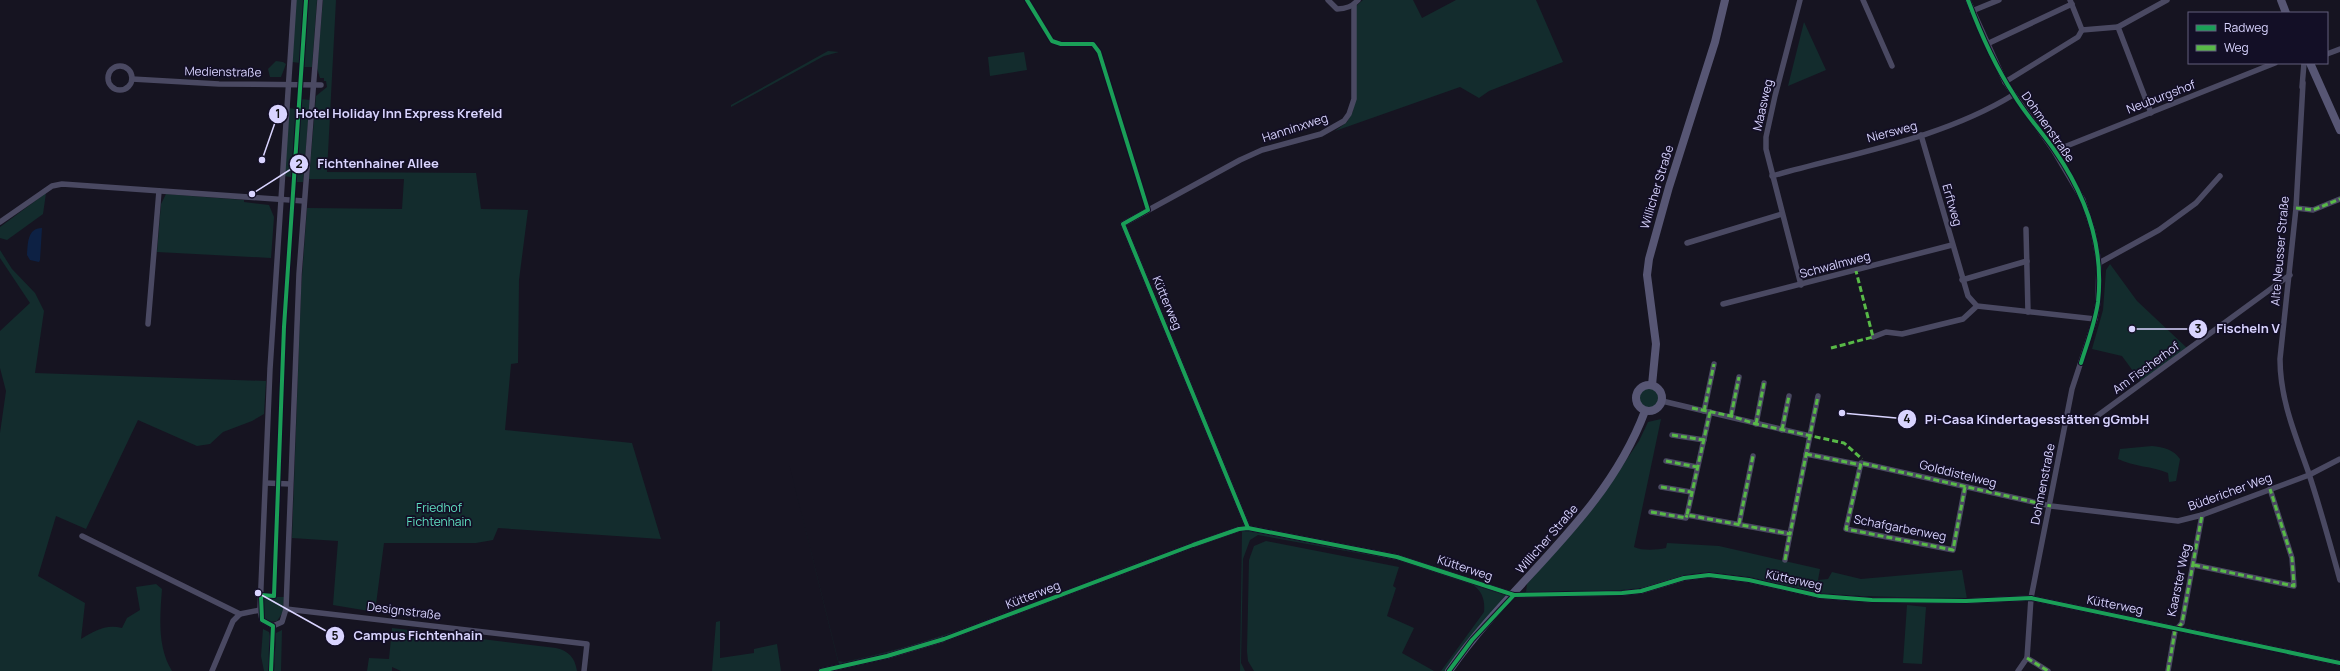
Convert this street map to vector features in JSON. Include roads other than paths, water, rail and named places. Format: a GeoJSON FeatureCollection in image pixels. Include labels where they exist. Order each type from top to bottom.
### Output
{"type":"FeatureCollection","features":[{"type":"Feature","properties":{"kind":"street"},"geometry":{"type":"LineString","coordinates":[[273,626],[262,620],[260,610],[279,199],[294,0]]}},
{"type":"Feature","properties":{"kind":"street"},"geometry":{"type":"LineString","coordinates":[[273,626],[282,622],[286,609],[290,484],[304,201],[320,0]]}},
{"type":"Feature","properties":{"kind":"street"},"geometry":{"type":"LineString","coordinates":[[1328,0],[1337,9],[1345,9],[1354,5],[1358,0]]}},
{"type":"Feature","properties":{"kind":"street","name":"Willicher Straße"},"geometry":{"type":"LineString","coordinates":[[1652,385],[1656,344],[1647,275],[1649,259],[1669,187],[1716,42],[1725,0]]}},
{"type":"Feature","properties":{"kind":"street","name":"Maasweg"},"geometry":{"type":"LineString","coordinates":[[1800,0],[1766,137],[1766,149],[1801,285]]}},
{"type":"Feature","properties":{"kind":"street"},"geometry":{"type":"LineString","coordinates":[[1863,0],[1892,66]]}},
{"type":"Feature","properties":{"kind":"street","name":"Dohmenstraße"},"geometry":{"type":"LineString","coordinates":[[1968,0],[2005,82],[2054,151],[2083,200],[2093,231],[2099,263],[2098,302],[2095,319],[2072,389],[2051,506],[2031,598],[2027,658]]}},
{"type":"Feature","properties":{"kind":"street"},"geometry":{"type":"LineString","coordinates":[[1972,11],[1999,0]]}},
{"type":"Feature","properties":{"kind":"street"},"geometry":{"type":"LineString","coordinates":[[2082,30],[2118,27],[2166,0]]}},
{"type":"Feature","properties":{"kind":"street"},"geometry":{"type":"LineString","coordinates":[[2281,0],[2286,12]]}},
{"type":"Feature","properties":{"kind":"street"},"geometry":{"type":"LineString","coordinates":[[1987,44],[2071,2],[2082,30]]}},
{"type":"Feature","properties":{"kind":"street","name":"Hanninxweg"},"geometry":{"type":"LineString","coordinates":[[1148,210],[1240,160],[1262,150],[1321,134],[1344,121],[1349,114],[1354,99],[1354,5]]}},
{"type":"Feature","properties":{"kind":"street"},"geometry":{"type":"LineString","coordinates":[[2118,27],[2151,113]]}},
{"type":"Feature","properties":{"kind":"street"},"geometry":{"type":"LineString","coordinates":[[2005,82],[2078,37],[2082,30]]}},
{"type":"Feature","properties":{"kind":"street"},"geometry":{"type":"LineString","coordinates":[[2328,54],[2340,49]]}},
{"type":"Feature","properties":{"kind":"street","name":"Neuburgshof"},"geometry":{"type":"LineString","coordinates":[[2054,151],[2273,64]]}},
{"type":"Feature","properties":{"kind":"street","name":"Alte Neusser Straße"},"geometry":{"type":"LineString","coordinates":[[2304,64],[2296,208],[2280,359],[2280,379],[2287,411],[2309,475],[2340,580]]}},
{"type":"Feature","properties":{"kind":"street"},"geometry":{"type":"LineString","coordinates":[[2310,64],[2340,130]]}},
{"type":"Feature","properties":{"kind":"street"},"geometry":{"type":"LineString","coordinates":[[123,65],[130,70],[132,78],[128,87],[120,90],[111,87],[107,77],[113,67],[123,65]]}},
{"type":"Feature","properties":{"kind":"street","name":"Medienstraße"},"geometry":{"type":"LineString","coordinates":[[132,78],[219,84],[288,84],[313,86],[321,84]]}},
{"type":"Feature","properties":{"kind":"street","name":"Niersweg"},"geometry":{"type":"LineString","coordinates":[[1772,176],[1921,136],[1984,111],[2014,95]]}},
{"type":"Feature","properties":{"kind":"street","name":"Erftweg"},"geometry":{"type":"LineString","coordinates":[[1921,136],[1962,280],[1968,296],[1977,306]]}},
{"type":"Feature","properties":{"kind":"street"},"geometry":{"type":"LineString","coordinates":[[2099,263],[2159,230],[2196,203],[2220,176]]}},
{"type":"Feature","properties":{"kind":"street"},"geometry":{"type":"LineString","coordinates":[[0,222],[40,193],[52,186],[62,184],[304,201]]}},
{"type":"Feature","properties":{"kind":"street"},"geometry":{"type":"LineString","coordinates":[[148,324],[159,191]]}},
{"type":"Feature","properties":{"kind":"street"},"geometry":{"type":"LineString","coordinates":[[2296,208],[2313,210],[2340,199]]}},
{"type":"Feature","properties":{"kind":"street","name":"Kütterweg"},"geometry":{"type":"LineString","coordinates":[[1148,210],[1123,224],[1248,528]]}},
{"type":"Feature","properties":{"kind":"street"},"geometry":{"type":"LineString","coordinates":[[1687,243],[1782,214]]}},
{"type":"Feature","properties":{"kind":"street"},"geometry":{"type":"LineString","coordinates":[[2026,229],[2028,312]]}},
{"type":"Feature","properties":{"kind":"street","name":"Schwalmweg"},"geometry":{"type":"LineString","coordinates":[[1723,304],[1952,245]]}},
{"type":"Feature","properties":{"kind":"street"},"geometry":{"type":"LineString","coordinates":[[1962,280],[2027,261]]}},
{"type":"Feature","properties":{"kind":"street","name":"Am Fischerhof"},"geometry":{"type":"LineString","coordinates":[[2067,416],[2082,421],[2093,420],[2290,275]]}},
{"type":"Feature","properties":{"kind":"street"},"geometry":{"type":"LineString","coordinates":[[1873,337],[1886,332],[1902,334],[1962,319],[1977,306],[2095,319]]}},
{"type":"Feature","properties":{"kind":"street"},"geometry":{"type":"LineString","coordinates":[[1687,515],[1704,440],[1714,364]]}},
{"type":"Feature","properties":{"kind":"street"},"geometry":{"type":"LineString","coordinates":[[1731,416],[1739,377]]}},
{"type":"Feature","properties":{"kind":"street"},"geometry":{"type":"LineString","coordinates":[[1756,424],[1764,383]]}},
{"type":"Feature","properties":{"kind":"street"},"geometry":{"type":"LineString","coordinates":[[1652,385],[1661,391],[1662,401],[1656,410],[1645,411],[1637,404],[1636,396],[1644,386],[1652,385]]}},
{"type":"Feature","properties":{"kind":"street"},"geometry":{"type":"LineString","coordinates":[[1782,430],[1789,396]]}},
{"type":"Feature","properties":{"kind":"street"},"geometry":{"type":"LineString","coordinates":[[1785,560],[1818,396]]}},
{"type":"Feature","properties":{"kind":"street"},"geometry":{"type":"LineString","coordinates":[[1662,401],[1731,416],[1756,424],[1810,436]]}},
{"type":"Feature","properties":{"kind":"street","name":"Willicher Straße"},"geometry":{"type":"LineString","coordinates":[[1449,671],[1472,640],[1580,521],[1600,494],[1628,450],[1645,411]]}},
{"type":"Feature","properties":{"kind":"street"},"geometry":{"type":"LineString","coordinates":[[1672,435],[1704,440]]}},
{"type":"Feature","properties":{"kind":"street","name":"Golddistelweg"},"geometry":{"type":"LineString","coordinates":[[1806,454],[1939,479],[1965,487],[2051,506]]}},
{"type":"Feature","properties":{"kind":"street"},"geometry":{"type":"LineString","coordinates":[[1739,524],[1753,456]]}},
{"type":"Feature","properties":{"kind":"street","name":"Büdericher Weg"},"geometry":{"type":"LineString","coordinates":[[2051,506],[2178,520],[2202,515],[2309,475],[2340,459]]}},
{"type":"Feature","properties":{"kind":"street"},"geometry":{"type":"LineString","coordinates":[[1666,461],[1697,467]]}},
{"type":"Feature","properties":{"kind":"street","name":"Schafgarbenweg"},"geometry":{"type":"LineString","coordinates":[[1861,464],[1846,529],[1953,550],[1965,487]]}},
{"type":"Feature","properties":{"kind":"street"},"geometry":{"type":"LineString","coordinates":[[266,483],[290,484]]}},
{"type":"Feature","properties":{"kind":"street"},"geometry":{"type":"LineString","coordinates":[[1661,487],[1691,492]]}},
{"type":"Feature","properties":{"kind":"street"},"geometry":{"type":"LineString","coordinates":[[2194,565],[2294,586],[2292,558],[2270,489]]}},
{"type":"Feature","properties":{"kind":"street"},"geometry":{"type":"LineString","coordinates":[[1651,512],[1686,518],[1687,515],[1790,534]]}},
{"type":"Feature","properties":{"kind":"street","name":"Kaarster Weg"},"geometry":{"type":"LineString","coordinates":[[2168,671],[2175,631],[2182,623],[2194,565],[2202,515]]}},
{"type":"Feature","properties":{"kind":"street","name":"Kütterweg"},"geometry":{"type":"LineString","coordinates":[[821,671],[887,656],[944,639],[1189,547],[1239,529],[1248,528],[1397,557],[1514,595],[1622,593],[1641,591],[1684,578],[1709,575],[1749,580],[1820,596],[1864,600],[1966,601],[2031,598],[2340,663]]}},
{"type":"Feature","properties":{"kind":"street"},"geometry":{"type":"LineString","coordinates":[[82,536],[240,614]]}},
{"type":"Feature","properties":{"kind":"street","name":"Designstraße"},"geometry":{"type":"LineString","coordinates":[[286,609],[587,644],[584,671]]}},
{"type":"Feature","properties":{"kind":"street"},"geometry":{"type":"LineString","coordinates":[[212,671],[233,621],[240,614],[260,610]]}},
{"type":"Feature","properties":{"kind":"street"},"geometry":{"type":"LineString","coordinates":[[271,671],[273,626]]}},
{"type":"Feature","properties":{"kind":"street"},"geometry":{"type":"LineString","coordinates":[[2018,671],[2027,658],[2048,671]]}},
{"type":"Feature","properties":{"kind":"water"},"geometry":{"type":"Polygon","coordinates":[[[42,228],[40,260],[39,262],[30,260],[27,255],[29,237],[33,231],[42,228]]]}},
{"type":"Feature","properties":{"kind":"place","name":"Hotel Holiday Inn Express Krefeld"},"geometry":{"type":"Point","coordinates":[262,160]}},
{"type":"Feature","properties":{"kind":"place","name":"Fichtenhainer Allee"},"geometry":{"type":"Point","coordinates":[252,194]}},
{"type":"Feature","properties":{"kind":"place","name":"Fischeln V"},"geometry":{"type":"Point","coordinates":[2132,329]}},
{"type":"Feature","properties":{"kind":"place","name":"Pi-Casa Kindertagesstätten gGmbH"},"geometry":{"type":"Point","coordinates":[1842,413]}},
{"type":"Feature","properties":{"kind":"place","name":"Campus Fichtenhain"},"geometry":{"type":"Point","coordinates":[258,593]}},
{"type":"Feature","properties":{"kind":"park label","name":"Friedhof Fichtenhain"},"geometry":{"type":"Point","coordinates":[439,515]}}]}
